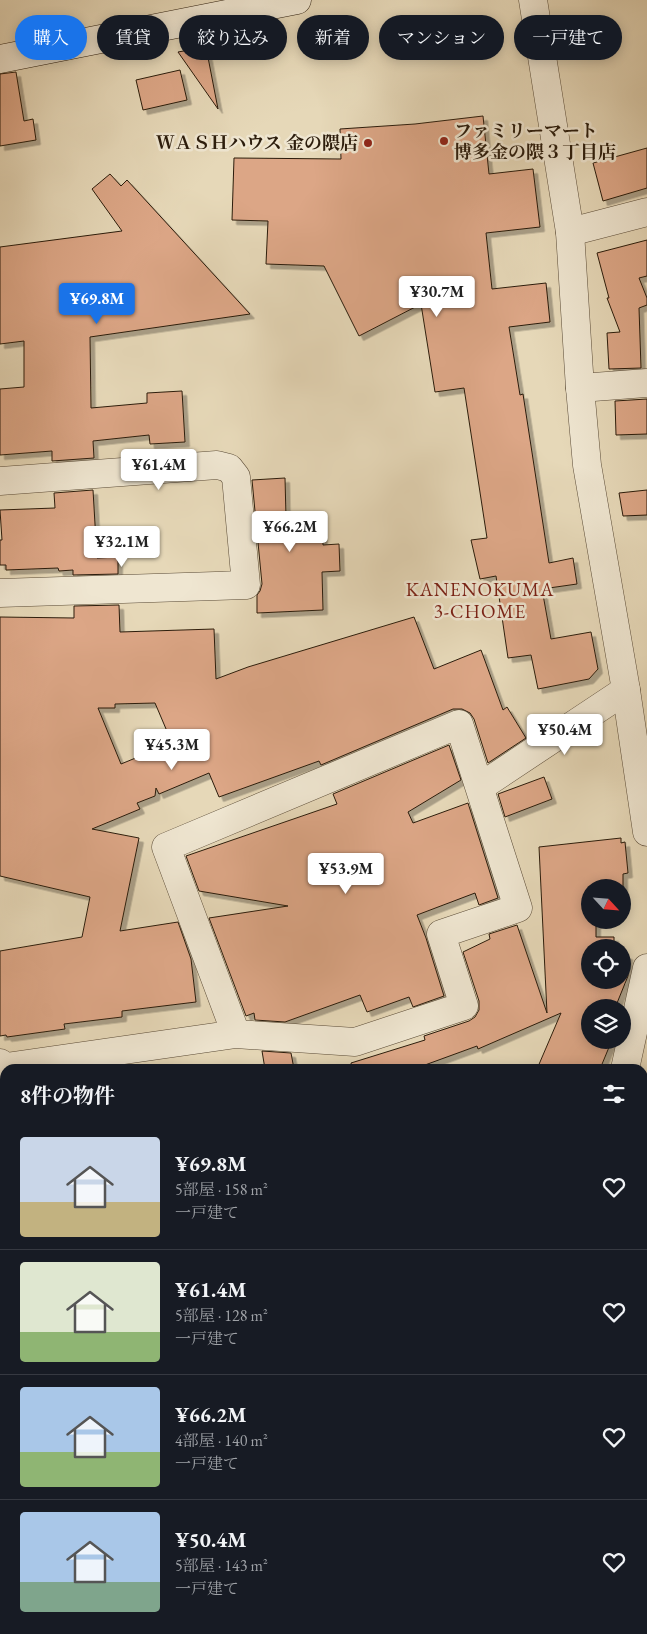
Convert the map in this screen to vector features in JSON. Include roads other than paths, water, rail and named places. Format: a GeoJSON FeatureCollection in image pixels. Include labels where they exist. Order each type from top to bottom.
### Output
{"type":"FeatureCollection","features":[{"type":"Feature","properties":{"kind":"street"},"geometry":{"type":"LineString","coordinates":[[0,59],[297,0]]}},
{"type":"Feature","properties":{"kind":"street"},"geometry":{"type":"LineString","coordinates":[[533,0],[570,232],[587,465],[626,690],[647,832]]}},
{"type":"Feature","properties":{"kind":"street"},"geometry":{"type":"LineString","coordinates":[[570,232],[647,212]]}},
{"type":"Feature","properties":{"kind":"street"},"geometry":{"type":"LineString","coordinates":[[580,388],[647,383]]}},
{"type":"Feature","properties":{"kind":"street"},"geometry":{"type":"LineString","coordinates":[[0,481],[217,465],[229,468],[236,477],[246,585],[0,593]]}},
{"type":"Feature","properties":{"kind":"street"},"geometry":{"type":"LineString","coordinates":[[480,787],[626,690]]}},
{"type":"Feature","properties":{"kind":"street"},"geometry":{"type":"LineString","coordinates":[[27,1064],[236,1034],[355,1042],[464,1006],[441,934],[518,908],[459,724],[166,847],[236,1034]]}},
{"type":"Feature","properties":{"kind":"street"},"geometry":{"type":"LineString","coordinates":[[625,1064],[647,968]]}},
{"type":"Feature","properties":{"kind":"place","name":"ファミリーマート 博多金の隈３丁目店"},"geometry":{"type":"Point","coordinates":[444,141]}},
{"type":"Feature","properties":{"kind":"place","name":"ＷＡＳＨハウス 金の隈店"},"geometry":{"type":"Point","coordinates":[368,143]}},
{"type":"Feature","properties":{"kind":"district","name":"KANENOKUMA 3-CHOME"},"geometry":{"type":"Point","coordinates":[480,600]}}]}
